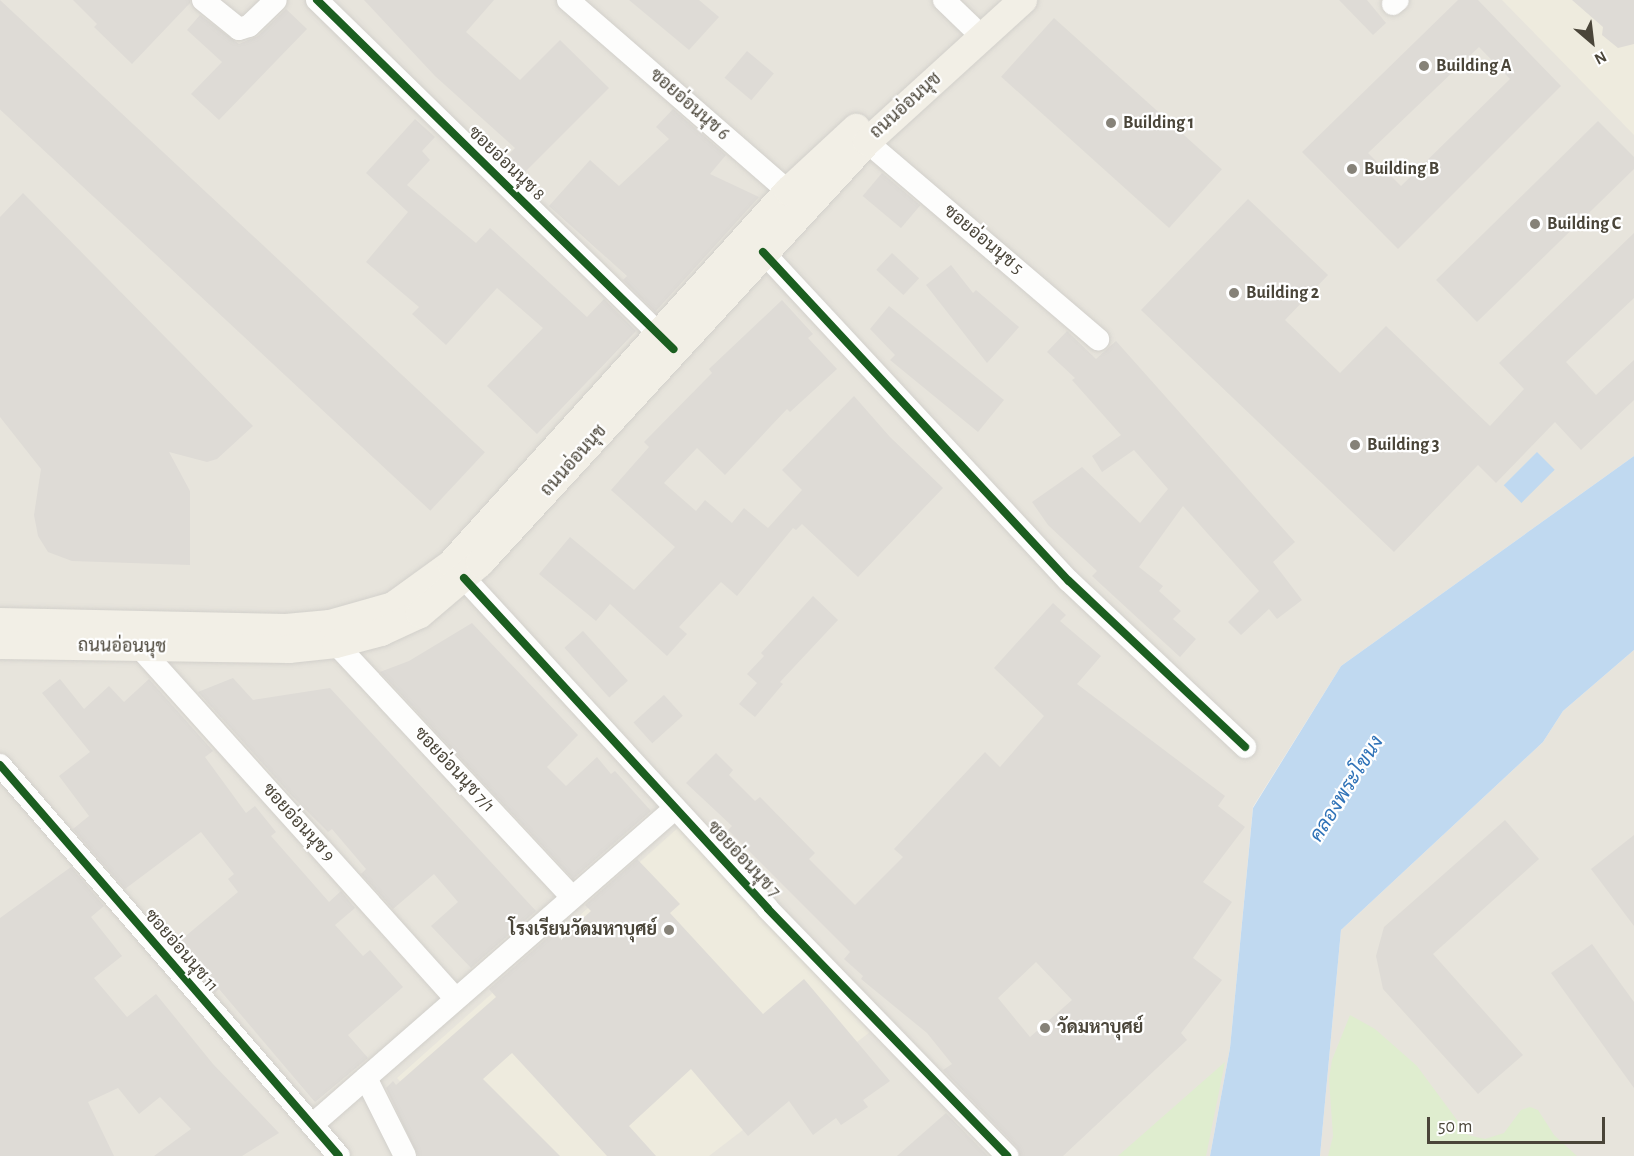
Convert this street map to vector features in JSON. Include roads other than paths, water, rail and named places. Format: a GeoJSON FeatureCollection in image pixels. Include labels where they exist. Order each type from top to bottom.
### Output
{"type":"FeatureCollection","features":[{"type":"Feature","properties":{"kind":"main road","name":"ถนนอ่อนนุช"},"geometry":{"type":"LineString","coordinates":[[0,645],[289,649],[336,644],[403,625],[464,578],[667,342],[788,191],[972,27],[999,0]]}},
{"type":"Feature","properties":{"kind":"main road","name":"ถนนอ่อนนุช"},"geometry":{"type":"LineString","coordinates":[[0,622],[286,628],[330,624],[393,606],[451,564],[667,342],[762,252],[867,142],[1023,0]]}},
{"type":"Feature","properties":{"kind":"street"},"geometry":{"type":"LineString","coordinates":[[203,0],[239,29],[249,26],[276,0]]}},
{"type":"Feature","properties":{"kind":"street","name":"ซอยอ่อนนุช 8"},"geometry":{"type":"LineString","coordinates":[[317,0],[667,342]]}},
{"type":"Feature","properties":{"kind":"street","name":"ซอยอ่อนนุช 6"},"geometry":{"type":"LineString","coordinates":[[568,0],[788,191]]}},
{"type":"Feature","properties":{"kind":"street"},"geometry":{"type":"LineString","coordinates":[[944,0],[972,27]]}},
{"type":"Feature","properties":{"kind":"street","name":"ซอยอ่อนนุช 5"},"geometry":{"type":"LineString","coordinates":[[867,142],[1098,339]]}},
{"type":"Feature","properties":{"kind":"street"},"geometry":{"type":"LineString","coordinates":[[788,191],[791,221]]}},
{"type":"Feature","properties":{"kind":"street"},"geometry":{"type":"LineString","coordinates":[[762,252],[1069,581],[1245,747]]}},
{"type":"Feature","properties":{"kind":"street","name":"ซอยอ่อนนุช 7"},"geometry":{"type":"LineString","coordinates":[[464,578],[675,808],[1007,1156]]}},
{"type":"Feature","properties":{"kind":"street","name":"ซอยอ่อนนุช 7/1"},"geometry":{"type":"LineString","coordinates":[[336,644],[572,897]]}},
{"type":"Feature","properties":{"kind":"street","name":"ซอยอ่อนนุช 9"},"geometry":{"type":"LineString","coordinates":[[141,648],[455,998]]}},
{"type":"Feature","properties":{"kind":"street","name":"ซอยอ่อนนุช 11"},"geometry":{"type":"LineString","coordinates":[[0,765],[339,1156]]}},
{"type":"Feature","properties":{"kind":"street"},"geometry":{"type":"LineString","coordinates":[[312,1125],[675,808]]}},
{"type":"Feature","properties":{"kind":"street"},"geometry":{"type":"LineString","coordinates":[[366,1078],[405,1156]]}},
{"type":"Feature","properties":{"kind":"water"},"geometry":{"type":"Polygon","coordinates":[[[1537,452],[1555,470],[1521,503],[1504,485],[1537,452]]]}},
{"type":"Feature","properties":{"kind":"water","name":"คลองพระโขนง"},"geometry":{"type":"Polygon","coordinates":[[[1634,456],[1634,650],[1563,711],[1543,742],[1341,930],[1320,1156],[1210,1156],[1230,1048],[1253,808],[1341,666],[1634,456]]]}},
{"type":"Feature","properties":{"kind":"place","name":"Building A"},"geometry":{"type":"Point","coordinates":[1424,66]}},
{"type":"Feature","properties":{"kind":"place","name":"Building 1"},"geometry":{"type":"Point","coordinates":[1111,123]}},
{"type":"Feature","properties":{"kind":"place","name":"Building B"},"geometry":{"type":"Point","coordinates":[1352,169]}},
{"type":"Feature","properties":{"kind":"place","name":"Building C"},"geometry":{"type":"Point","coordinates":[1535,224]}},
{"type":"Feature","properties":{"kind":"place","name":"Building 2"},"geometry":{"type":"Point","coordinates":[1234,293]}},
{"type":"Feature","properties":{"kind":"place","name":"Building 3"},"geometry":{"type":"Point","coordinates":[1355,445]}},
{"type":"Feature","properties":{"kind":"place","name":"โรงเรียนวัดมหาบุศย์"},"geometry":{"type":"Point","coordinates":[669,930]}},
{"type":"Feature","properties":{"kind":"place","name":"วัดมหาบุศย์"},"geometry":{"type":"Point","coordinates":[1045,1028]}}]}
